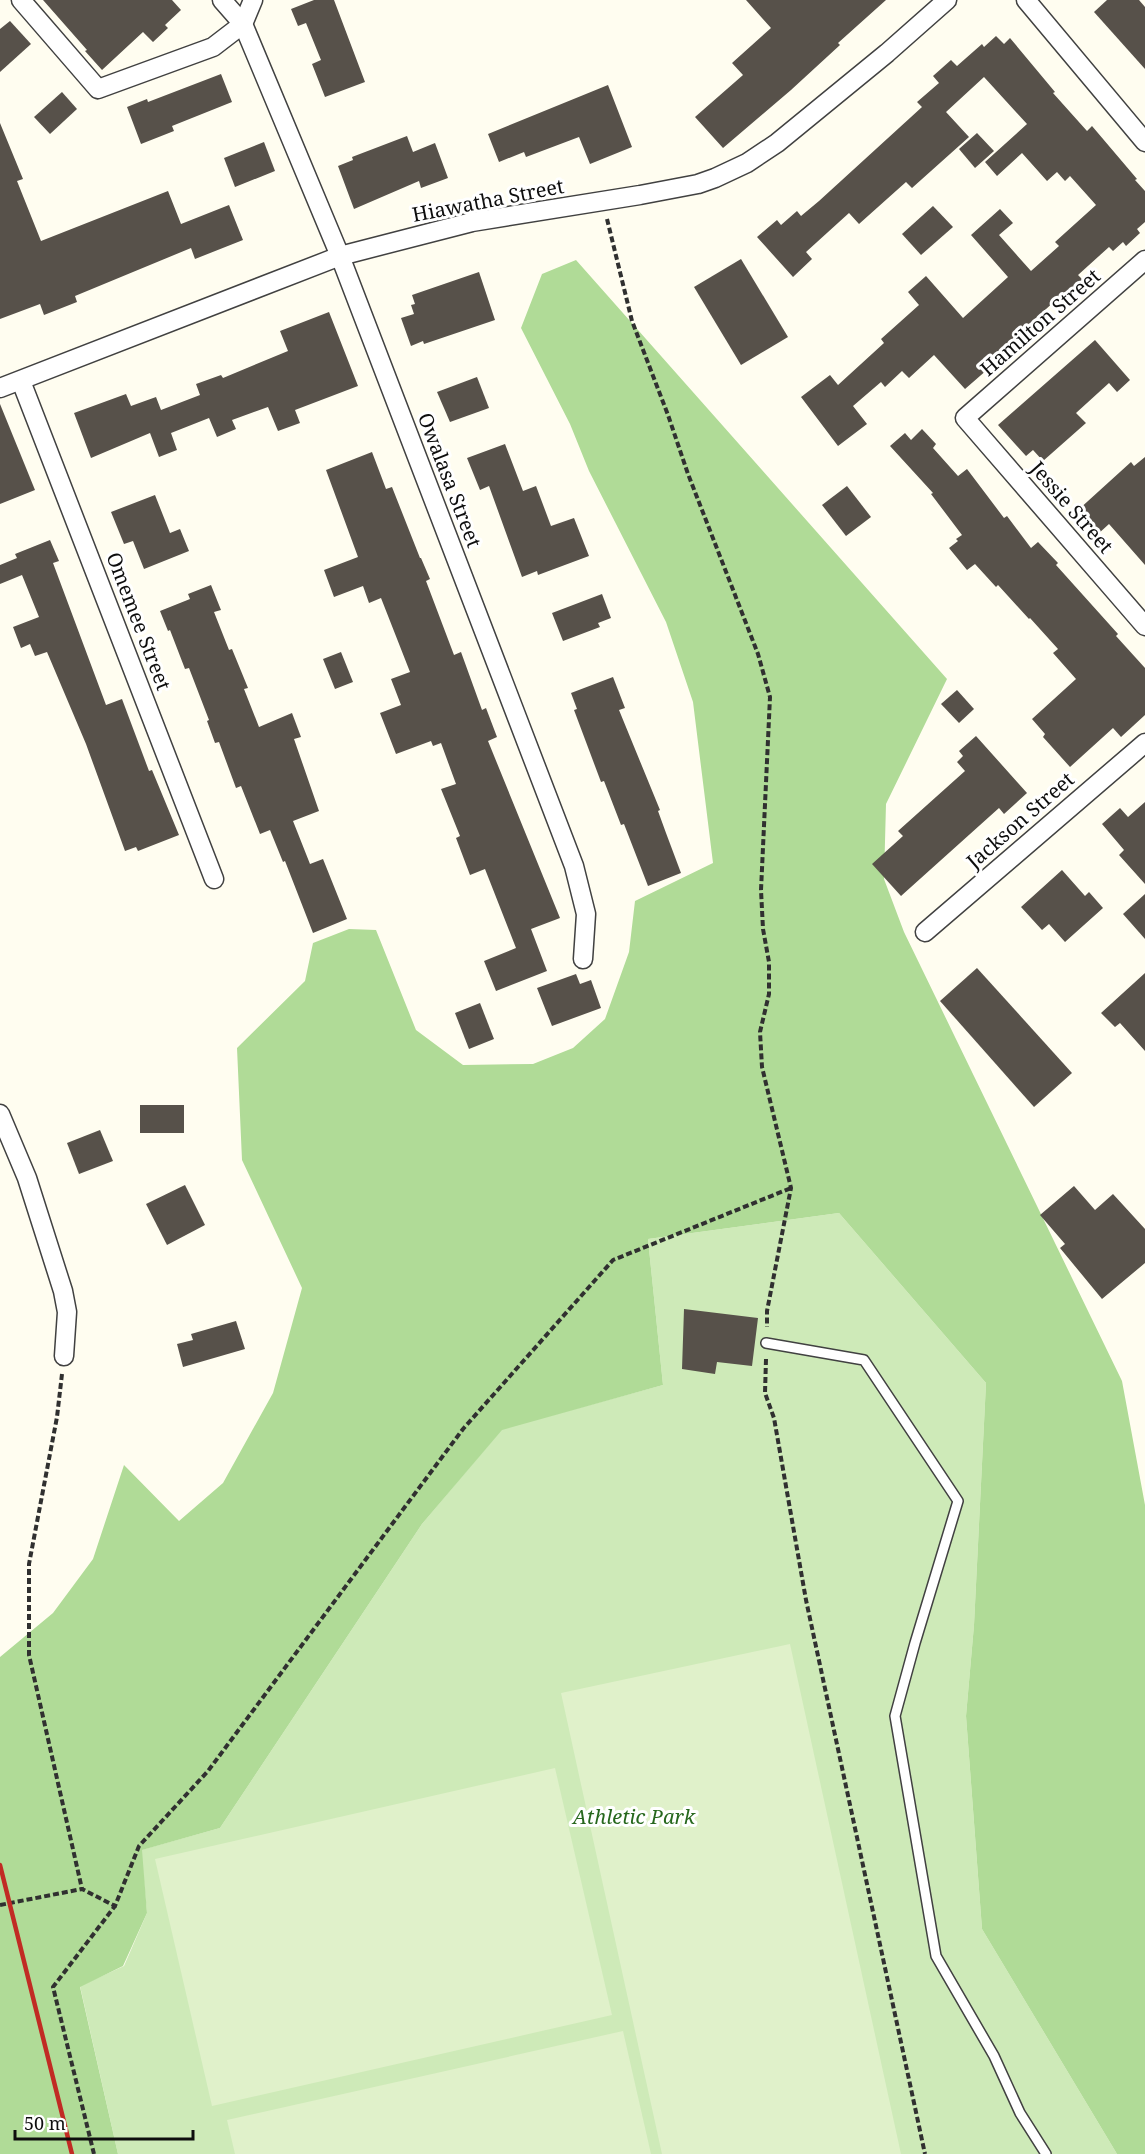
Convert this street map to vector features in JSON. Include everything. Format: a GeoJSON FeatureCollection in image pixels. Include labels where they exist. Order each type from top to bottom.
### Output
{"type":"FeatureCollection","features":[{"type":"Feature","properties":{"kind":"street"},"geometry":{"type":"LineString","coordinates":[[21,0],[98,89],[213,47],[243,24],[253,0]]}},
{"type":"Feature","properties":{"kind":"street","name":"Owalasa Street"},"geometry":{"type":"LineString","coordinates":[[222,0],[243,24],[340,256],[574,866],[586,914],[583,959]]}},
{"type":"Feature","properties":{"kind":"street","name":"Hiawatha Street"},"geometry":{"type":"LineString","coordinates":[[0,388],[340,256],[472,222],[640,195],[698,184],[715,178],[747,163],[777,143],[887,53],[947,0]]}},
{"type":"Feature","properties":{"kind":"street"},"geometry":{"type":"LineString","coordinates":[[1026,0],[1145,142]]}},
{"type":"Feature","properties":{"kind":"street","name":"Hamilton Street"},"geometry":{"type":"LineString","coordinates":[[965,418],[1145,260]]}},
{"type":"Feature","properties":{"kind":"street","name":"Omemee Street"},"geometry":{"type":"LineString","coordinates":[[21,381],[214,879]]}},
{"type":"Feature","properties":{"kind":"street","name":"Jessie Street"},"geometry":{"type":"LineString","coordinates":[[965,418],[1145,626]]}},
{"type":"Feature","properties":{"kind":"street","name":"Jackson Street"},"geometry":{"type":"LineString","coordinates":[[925,932],[1145,743]]}},
{"type":"Feature","properties":{"kind":"street"},"geometry":{"type":"LineString","coordinates":[[0,1114],[27,1178],[63,1291],[67,1312],[64,1356]]}},
{"type":"Feature","properties":{"kind":"lane"},"geometry":{"type":"LineString","coordinates":[[766,1343],[864,1360],[958,1501],[895,1716],[936,1956],[994,2056],[1020,2113],[1046,2154]]}},
{"type":"Feature","properties":{"kind":"path"},"geometry":{"type":"LineString","coordinates":[[607,219],[632,321],[688,474],[748,626],[770,697],[761,890],[763,929],[769,962],[769,994],[760,1032],[762,1067],[791,1188],[767,1311],[765,1393],[774,1418],[806,1600],[925,2154]]}},
{"type":"Feature","properties":{"kind":"path"},"geometry":{"type":"LineString","coordinates":[[94,2154],[53,1987],[115,1906],[139,1846],[208,1772],[463,1429],[613,1260],[791,1188]]}},
{"type":"Feature","properties":{"kind":"path"},"geometry":{"type":"LineString","coordinates":[[64,1356],[57,1417],[29,1564],[29,1655],[82,1889]]}},
{"type":"Feature","properties":{"kind":"path"},"geometry":{"type":"LineString","coordinates":[[0,1905],[82,1889],[115,1906]]}},
{"type":"Feature","properties":{"kind":"green space"},"geometry":{"type":"Polygon","coordinates":[[[576,260],[947,679],[886,804],[884,879],[904,932],[1122,1381],[1145,1505],[1145,2154],[1117,2154],[982,1929],[966,1716],[974,1625],[986,1383],[839,1213],[648,1239],[663,1385],[502,1430],[422,1524],[220,1828],[142,1850],[147,1913],[123,1966],[80,1987],[118,2154],[0,2154],[0,1657],[53,1613],[93,1559],[124,1465],[179,1521],[223,1483],[273,1393],[302,1288],[242,1160],[237,1048],[305,981],[313,943],[349,929],[376,930],[416,1030],[463,1065],[533,1064],[573,1048],[605,1019],[629,952],[635,901],[713,863],[693,702],[666,622],[589,471],[570,424],[521,328],[542,274],[576,260]]]}},
{"type":"Feature","properties":{"kind":"green space","name":"Athletic Park"},"geometry":{"type":"Polygon","coordinates":[[[839,1213],[986,1383],[974,1625],[966,1716],[982,1929],[1117,2154],[118,2154],[80,1986],[124,1966],[147,1913],[141,1850],[220,1828],[422,1524],[502,1429],[663,1385],[648,1239],[839,1213]]]}},
{"type":"Feature","properties":{"kind":"green space"},"geometry":{"type":"Polygon","coordinates":[[[790,1644],[901,2154],[662,2154],[561,1693],[790,1644]]]}},
{"type":"Feature","properties":{"kind":"green space"},"geometry":{"type":"Polygon","coordinates":[[[555,1768],[612,2015],[212,2106],[155,1859],[555,1768]]]}},
{"type":"Feature","properties":{"kind":"green space"},"geometry":{"type":"Polygon","coordinates":[[[623,2031],[651,2154],[235,2154],[227,2120],[623,2031]]]}},
{"type":"Feature","properties":{"kind":"building"},"geometry":{"type":"Polygon","coordinates":[[[43,0],[172,0],[181,10],[165,25],[168,28],[153,42],[143,32],[102,70],[43,0]]]}},
{"type":"Feature","properties":{"kind":"building"},"geometry":{"type":"Polygon","coordinates":[[[314,0],[334,0],[365,82],[325,97],[312,64],[321,60],[306,23],[298,26],[291,9],[314,0]]]}},
{"type":"Feature","properties":{"kind":"building"},"geometry":{"type":"Polygon","coordinates":[[[746,0],[886,0],[791,90],[723,148],[695,117],[743,75],[732,63],[771,28],[746,0]]]}},
{"type":"Feature","properties":{"kind":"building"},"geometry":{"type":"Polygon","coordinates":[[[1107,0],[1139,0],[1145,7],[1145,69],[1094,12],[1107,0]]]}},
{"type":"Feature","properties":{"kind":"building"},"geometry":{"type":"Polygon","coordinates":[[[10,21],[31,44],[0,72],[0,29],[10,21]]]}},
{"type":"Feature","properties":{"kind":"building"},"geometry":{"type":"Polygon","coordinates":[[[996,36],[1004,44],[1010,38],[1055,92],[1053,93],[1087,131],[1092,126],[1137,179],[1135,180],[1145,191],[1145,222],[1137,229],[1140,233],[1126,246],[1123,242],[1113,251],[1109,247],[1078,275],[1085,282],[1069,297],[1065,292],[1026,327],[1030,331],[965,389],[934,355],[909,378],[902,371],[885,387],[881,382],[853,406],[867,424],[838,446],[801,397],[830,375],[838,385],[884,343],[881,339],[919,305],[908,292],[926,276],[963,318],[1008,277],[971,235],[1000,209],[1013,223],[999,235],[1031,271],[1059,246],[1055,242],[1096,205],[1070,176],[1065,181],[1057,172],[1047,181],[1022,153],[997,176],[985,162],[1027,124],[984,77],[946,112],[969,137],[912,188],[906,182],[859,224],[849,213],[806,252],[812,259],[793,277],[757,237],[777,220],[781,225],[797,211],[801,216],[819,201],[922,107],[917,102],[939,83],[933,76],[951,60],[957,66],[982,44],[984,47],[996,36]]]}},
{"type":"Feature","properties":{"kind":"building"},"geometry":{"type":"Polygon","coordinates":[[[221,74],[232,102],[172,126],[174,131],[141,144],[127,107],[147,99],[148,102],[221,74]]]}},
{"type":"Feature","properties":{"kind":"building"},"geometry":{"type":"Polygon","coordinates":[[[608,85],[632,147],[590,164],[579,137],[526,157],[524,152],[499,162],[488,134],[608,85]]]}},
{"type":"Feature","properties":{"kind":"building"},"geometry":{"type":"Polygon","coordinates":[[[62,92],[77,109],[50,134],[34,117],[62,92]]]}},
{"type":"Feature","properties":{"kind":"building"},"geometry":{"type":"Polygon","coordinates":[[[0,123],[23,179],[17,181],[41,241],[168,191],[181,224],[229,205],[243,240],[195,259],[191,248],[75,296],[77,302],[44,315],[40,304],[0,319],[0,123]]]}},
{"type":"Feature","properties":{"kind":"building"},"geometry":{"type":"Polygon","coordinates":[[[977,133],[994,151],[975,168],[959,149],[977,133]]]}},
{"type":"Feature","properties":{"kind":"building"},"geometry":{"type":"Polygon","coordinates":[[[407,136],[413,152],[435,143],[448,178],[421,188],[419,181],[354,209],[338,166],[353,160],[352,157],[407,136]]]}},
{"type":"Feature","properties":{"kind":"building"},"geometry":{"type":"Polygon","coordinates":[[[264,142],[275,171],[235,187],[224,158],[264,142]]]}},
{"type":"Feature","properties":{"kind":"building"},"geometry":{"type":"Polygon","coordinates":[[[933,206],[953,227],[921,255],[902,234],[933,206]]]}},
{"type":"Feature","properties":{"kind":"building"},"geometry":{"type":"Polygon","coordinates":[[[741,259],[788,337],[741,365],[694,287],[741,259]]]}},
{"type":"Feature","properties":{"kind":"building"},"geometry":{"type":"Polygon","coordinates":[[[479,272],[495,320],[424,344],[423,341],[411,346],[401,318],[414,314],[411,305],[415,304],[412,295],[479,272]]]}},
{"type":"Feature","properties":{"kind":"building"},"geometry":{"type":"Polygon","coordinates":[[[329,312],[358,386],[295,410],[300,423],[278,431],[268,407],[232,420],[236,429],[217,437],[209,418],[171,433],[177,450],[159,457],[150,433],[91,458],[74,413],[126,394],[131,406],[156,397],[161,410],[200,395],[196,384],[221,375],[223,378],[288,351],[280,331],[329,312]]]}},
{"type":"Feature","properties":{"kind":"building"},"geometry":{"type":"Polygon","coordinates":[[[1095,340],[1130,380],[1117,392],[1109,383],[1076,413],[1086,423],[1043,461],[1033,450],[1026,456],[998,425],[1095,340]]]}},
{"type":"Feature","properties":{"kind":"building"},"geometry":{"type":"Polygon","coordinates":[[[477,377],[489,408],[450,422],[437,392],[477,377]]]}},
{"type":"Feature","properties":{"kind":"building"},"geometry":{"type":"Polygon","coordinates":[[[0,404],[35,490],[0,504],[0,404]]]}},
{"type":"Feature","properties":{"kind":"building"},"geometry":{"type":"Polygon","coordinates":[[[922,429],[936,444],[933,448],[958,476],[967,469],[1004,518],[1007,516],[1031,548],[1038,542],[1058,563],[1056,565],[1145,668],[1145,715],[1121,737],[1113,728],[1070,767],[1043,737],[1045,734],[1032,719],[1076,679],[1053,653],[1058,649],[1030,618],[975,564],[967,570],[949,548],[962,535],[931,494],[933,493],[890,446],[905,433],[911,440],[922,429]]]}},
{"type":"Feature","properties":{"kind":"building"},"geometry":{"type":"Polygon","coordinates":[[[505,444],[523,491],[536,486],[551,526],[574,518],[589,556],[538,575],[537,571],[522,577],[489,486],[480,490],[467,458],[505,444]]]}},
{"type":"Feature","properties":{"kind":"building"},"geometry":{"type":"Polygon","coordinates":[[[372,452],[386,489],[392,487],[430,579],[426,581],[454,655],[461,652],[482,710],[486,708],[497,737],[488,741],[560,918],[531,929],[547,971],[496,991],[484,961],[516,948],[485,869],[470,875],[456,838],[460,836],[441,789],[456,784],[441,743],[433,746],[431,741],[396,754],[380,713],[401,705],[391,679],[410,672],[381,598],[369,603],[363,586],[334,597],[324,570],[358,557],[326,470],[372,452]]]}},
{"type":"Feature","properties":{"kind":"building"},"geometry":{"type":"Polygon","coordinates":[[[1145,457],[1145,565],[1109,524],[1098,534],[1077,511],[1131,462],[1134,466],[1145,457]]]}},
{"type":"Feature","properties":{"kind":"building"},"geometry":{"type":"Polygon","coordinates":[[[847,486],[871,517],[846,536],[822,505],[847,486]]]}},
{"type":"Feature","properties":{"kind":"building"},"geometry":{"type":"Polygon","coordinates":[[[155,495],[170,533],[180,529],[189,551],[144,569],[133,541],[124,544],[111,512],[155,495]]]}},
{"type":"Feature","properties":{"kind":"building"},"geometry":{"type":"Polygon","coordinates":[[[50,540],[59,561],[53,563],[106,705],[122,699],[149,771],[152,770],[179,835],[138,851],[136,847],[125,851],[86,744],[47,652],[35,656],[30,644],[21,648],[13,627],[39,617],[22,575],[0,584],[0,565],[17,558],[15,554],[50,540]]]}},
{"type":"Feature","properties":{"kind":"building"},"geometry":{"type":"Polygon","coordinates":[[[211,585],[221,610],[214,612],[229,650],[232,649],[248,688],[244,689],[259,727],[292,713],[301,737],[294,739],[319,811],[293,821],[310,864],[323,859],[347,919],[313,933],[285,861],[283,862],[270,830],[260,834],[241,786],[236,788],[219,742],[215,743],[207,721],[209,720],[189,668],[185,669],[160,611],[190,599],[188,594],[211,585]]]}},
{"type":"Feature","properties":{"kind":"building"},"geometry":{"type":"Polygon","coordinates":[[[602,594],[611,618],[598,623],[600,627],[563,641],[552,613],[602,594]]]}},
{"type":"Feature","properties":{"kind":"building"},"geometry":{"type":"Polygon","coordinates":[[[341,652],[353,682],[335,689],[323,659],[341,652]]]}},
{"type":"Feature","properties":{"kind":"building"},"geometry":{"type":"Polygon","coordinates":[[[613,677],[625,708],[619,710],[660,810],[658,811],[681,873],[648,886],[624,824],[621,825],[604,781],[601,782],[574,710],[577,709],[571,693],[613,677]]]}},
{"type":"Feature","properties":{"kind":"building"},"geometry":{"type":"Polygon","coordinates":[[[957,690],[974,709],[959,723],[941,704],[957,690]]]}},
{"type":"Feature","properties":{"kind":"building"},"geometry":{"type":"Polygon","coordinates":[[[976,736],[1027,793],[1004,814],[999,808],[901,896],[872,864],[903,836],[898,831],[965,771],[957,762],[963,756],[959,751],[976,736]]]}},
{"type":"Feature","properties":{"kind":"building"},"geometry":{"type":"Polygon","coordinates":[[[1145,802],[1145,884],[1119,855],[1124,850],[1102,824],[1120,808],[1128,817],[1145,802]]]}},
{"type":"Feature","properties":{"kind":"building"},"geometry":{"type":"Polygon","coordinates":[[[1062,870],[1085,896],[1089,892],[1103,908],[1065,942],[1049,924],[1042,930],[1021,907],[1062,870]]]}},
{"type":"Feature","properties":{"kind":"building"},"geometry":{"type":"Polygon","coordinates":[[[1145,894],[1145,939],[1123,914],[1145,894]]]}},
{"type":"Feature","properties":{"kind":"building"},"geometry":{"type":"Polygon","coordinates":[[[977,968],[1072,1073],[1034,1107],[940,1001],[977,968]]]}},
{"type":"Feature","properties":{"kind":"building"},"geometry":{"type":"Polygon","coordinates":[[[1145,973],[1145,1051],[1120,1023],[1115,1027],[1101,1013],[1145,973]]]}},
{"type":"Feature","properties":{"kind":"building"},"geometry":{"type":"Polygon","coordinates":[[[576,974],[580,984],[591,980],[601,1008],[552,1026],[537,988],[576,974]]]}},
{"type":"Feature","properties":{"kind":"building"},"geometry":{"type":"Polygon","coordinates":[[[480,1003],[494,1039],[469,1049],[455,1013],[480,1003]]]}},
{"type":"Feature","properties":{"kind":"building"},"geometry":{"type":"Polygon","coordinates":[[[140,1105],[184,1105],[184,1133],[140,1133],[140,1105]]]}},
{"type":"Feature","properties":{"kind":"building"},"geometry":{"type":"Polygon","coordinates":[[[100,1130],[113,1161],[79,1174],[67,1143],[100,1130]]]}},
{"type":"Feature","properties":{"kind":"building"},"geometry":{"type":"Polygon","coordinates":[[[185,1185],[205,1225],[167,1245],[146,1204],[185,1185]]]}},
{"type":"Feature","properties":{"kind":"building"},"geometry":{"type":"Polygon","coordinates":[[[1074,1186],[1095,1210],[1113,1194],[1145,1229],[1145,1263],[1102,1299],[1060,1248],[1065,1244],[1040,1215],[1074,1186]]]}},
{"type":"Feature","properties":{"kind":"building"},"geometry":{"type":"Polygon","coordinates":[[[684,1309],[758,1318],[752,1366],[717,1362],[715,1374],[682,1369],[684,1309]]]}},
{"type":"Feature","properties":{"kind":"building"},"geometry":{"type":"Polygon","coordinates":[[[236,1321],[245,1349],[183,1367],[177,1344],[193,1340],[191,1334],[236,1321]]]}},
{"type":"Feature","properties":{"kind":"railway"},"geometry":{"type":"LineString","coordinates":[[0,1865],[72,2154]]}}]}
